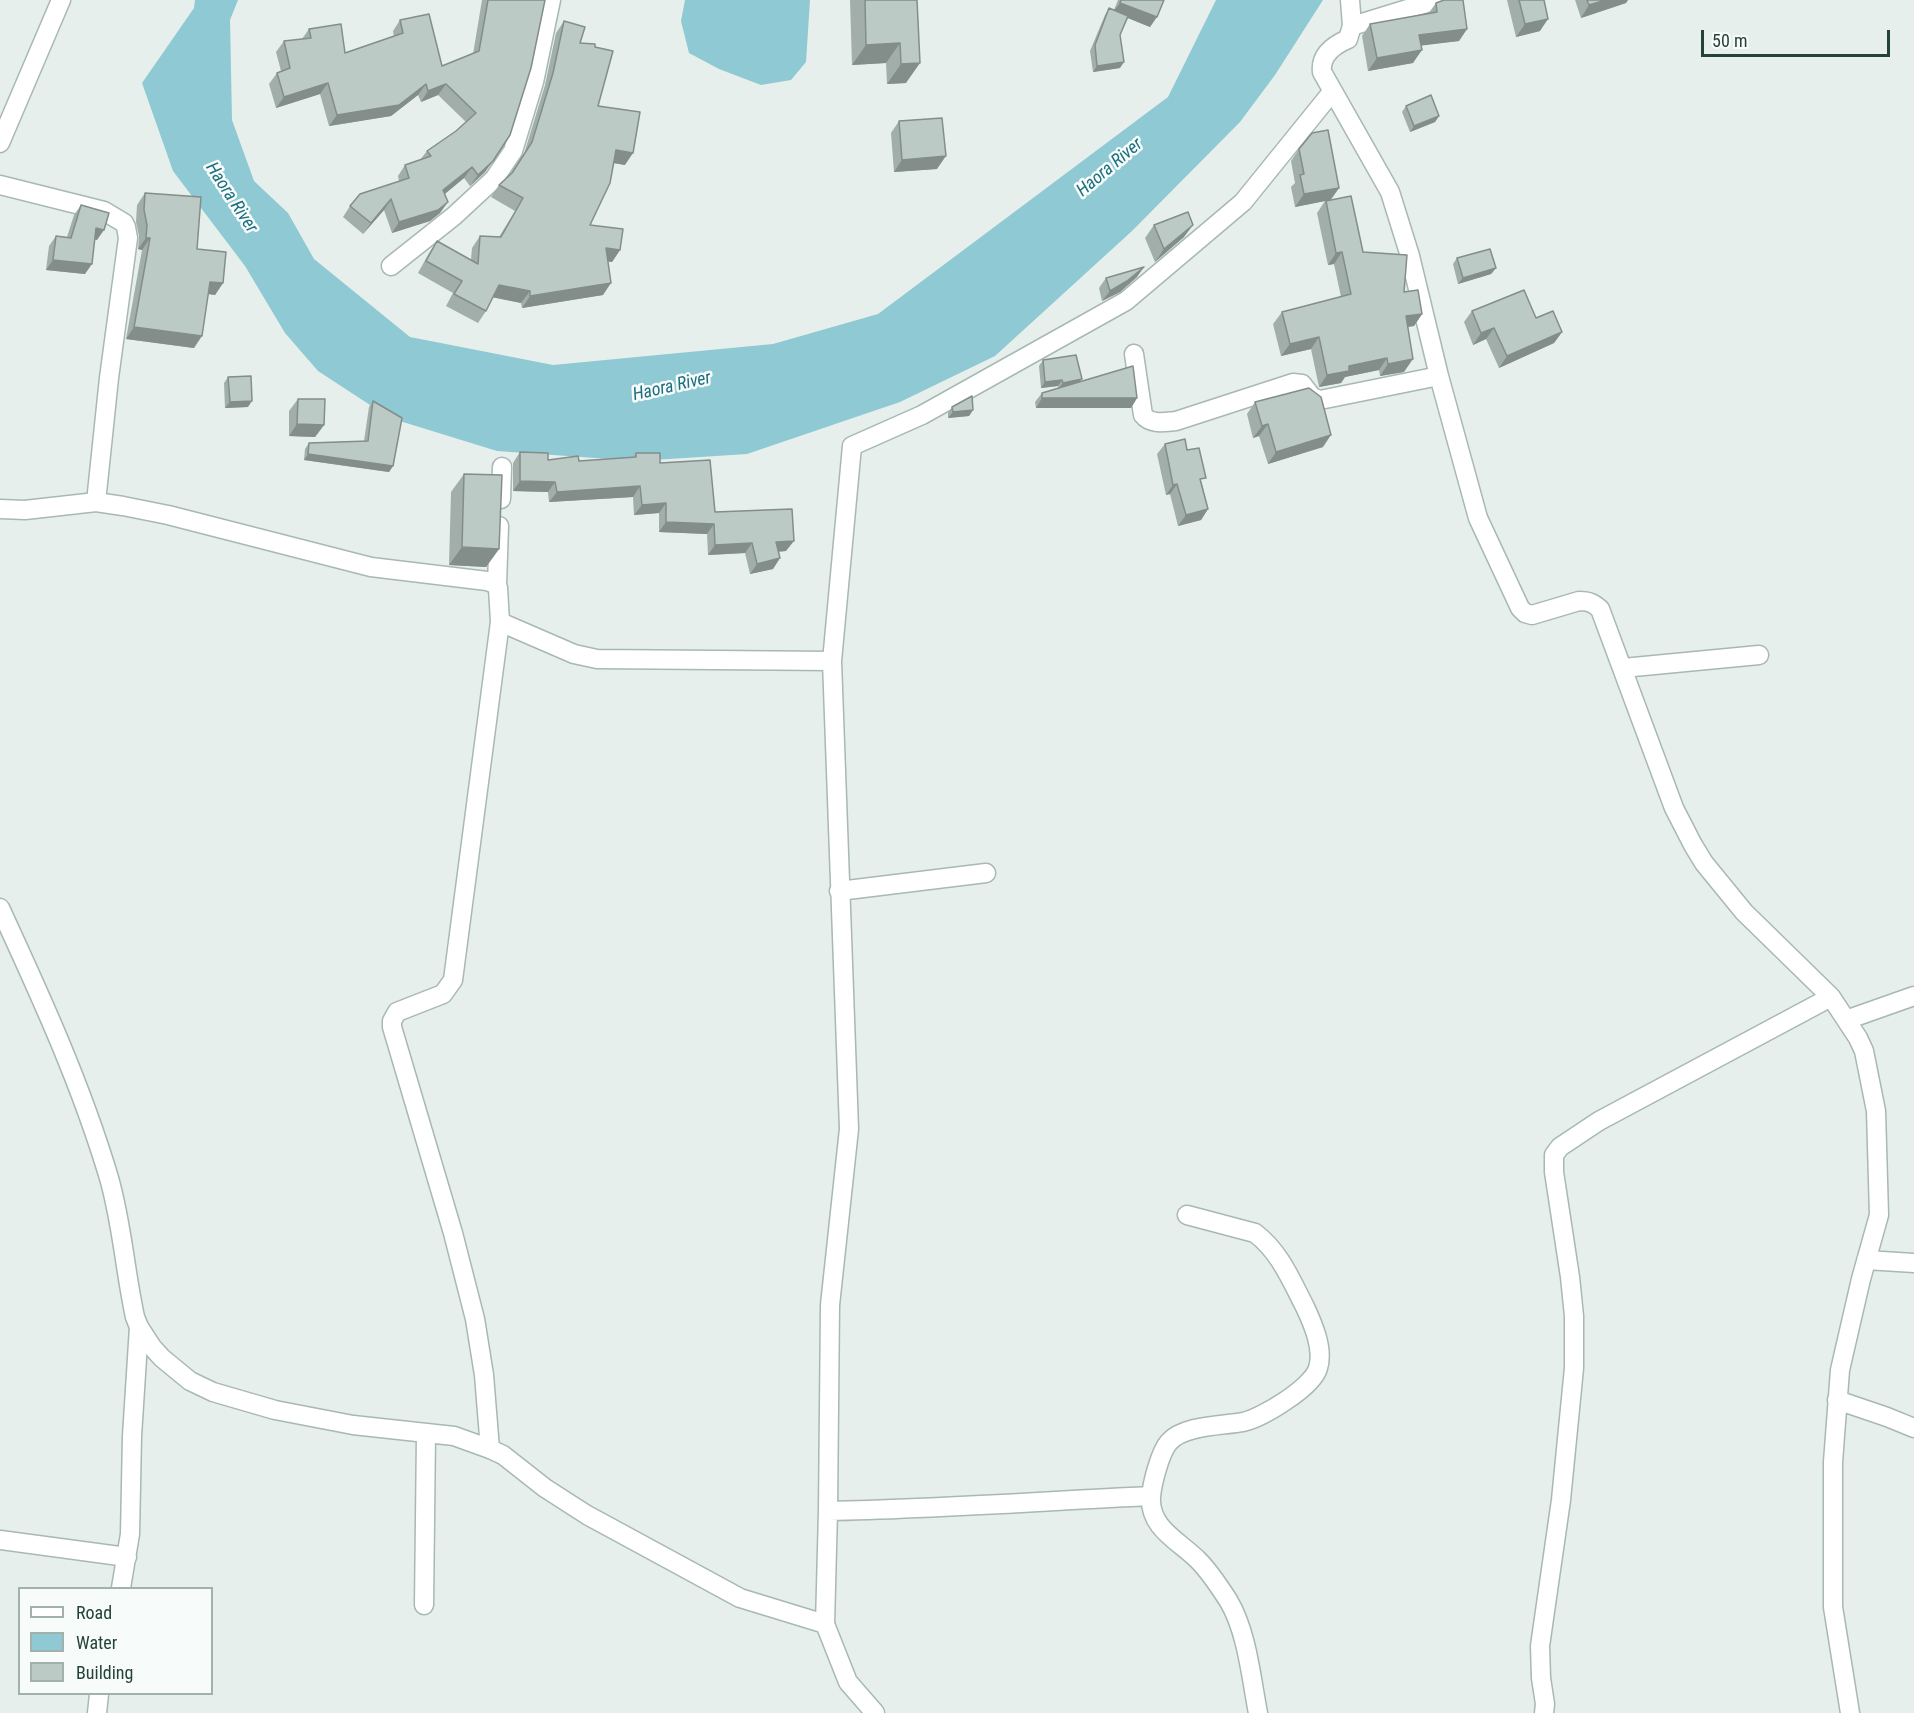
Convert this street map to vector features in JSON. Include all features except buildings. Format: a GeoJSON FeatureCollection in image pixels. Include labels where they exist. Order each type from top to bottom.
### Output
{"type":"FeatureCollection","features":[{"type":"Feature","properties":{"kind":"street"},"geometry":{"type":"LineString","coordinates":[[0,143],[61,0]]}},
{"type":"Feature","properties":{"kind":"street"},"geometry":{"type":"LineString","coordinates":[[391,266],[454,216],[494,179],[513,151],[534,82],[551,0]]}},
{"type":"Feature","properties":{"kind":"street"},"geometry":{"type":"LineString","coordinates":[[1350,0],[1352,26],[1348,39],[1337,44],[1324,56],[1322,61],[1324,77],[1390,192],[1410,256],[1439,376],[1478,518],[1520,608],[1525,613],[1536,615],[1579,601],[1587,601],[1600,609],[1674,808],[1704,863],[1744,912],[1831,997],[1864,1051],[1876,1111],[1879,1215],[1840,1371],[1833,1462],[1833,1607],[1850,1713]]}},
{"type":"Feature","properties":{"kind":"street"},"geometry":{"type":"LineString","coordinates":[[1352,26],[1437,0]]}},
{"type":"Feature","properties":{"kind":"street"},"geometry":{"type":"LineString","coordinates":[[875,1713],[848,1682],[825,1624],[830,1305],[849,1128],[832,661],[852,446],[922,415],[1126,301],[1243,202],[1332,92]]}},
{"type":"Feature","properties":{"kind":"street"},"geometry":{"type":"LineString","coordinates":[[0,185],[104,212],[120,219],[126,227],[128,238],[126,259],[109,378],[96,502]]}},
{"type":"Feature","properties":{"kind":"street"},"geometry":{"type":"LineString","coordinates":[[1134,354],[1143,415],[1150,421],[1157,422],[1176,421],[1293,383],[1302,384],[1312,398],[1320,400],[1439,376]]}},
{"type":"Feature","properties":{"kind":"street"},"geometry":{"type":"LineString","coordinates":[[490,1449],[484,1376],[475,1319],[453,1233],[392,1021],[397,1012],[443,994],[453,980],[500,622],[500,592],[497,585],[502,468]]}},
{"type":"Feature","properties":{"kind":"street"},"geometry":{"type":"LineString","coordinates":[[0,509],[25,510],[96,502],[168,515],[371,567],[486,581],[497,585]]}},
{"type":"Feature","properties":{"kind":"street"},"geometry":{"type":"LineString","coordinates":[[500,622],[574,654],[597,658],[832,661]]}},
{"type":"Feature","properties":{"kind":"street"},"geometry":{"type":"LineString","coordinates":[[1623,668],[1759,655]]}},
{"type":"Feature","properties":{"kind":"street"},"geometry":{"type":"LineString","coordinates":[[840,891],[986,873]]}},
{"type":"Feature","properties":{"kind":"street"},"geometry":{"type":"LineString","coordinates":[[0,908],[58,1034],[83,1100],[106,1170],[128,1273],[132,1304],[139,1327],[162,1358],[190,1381],[213,1392],[275,1410],[353,1425],[454,1436],[490,1449],[503,1455],[545,1488],[587,1515],[740,1598],[825,1624]]}},
{"type":"Feature","properties":{"kind":"street"},"geometry":{"type":"LineString","coordinates":[[1846,1020],[1914,996]]}},
{"type":"Feature","properties":{"kind":"street"},"geometry":{"type":"LineString","coordinates":[[1544,1713],[1540,1646],[1561,1500],[1574,1368],[1574,1316],[1554,1172],[1554,1155],[1560,1147],[1599,1121],[1831,997]]}},
{"type":"Feature","properties":{"kind":"street"},"geometry":{"type":"LineString","coordinates":[[1187,1215],[1255,1233],[1275,1251],[1308,1313],[1317,1338],[1319,1362],[1314,1378],[1282,1404],[1264,1414],[1246,1421],[1204,1427],[1182,1433],[1169,1442],[1162,1456],[1151,1496],[1153,1513],[1159,1526],[1198,1560],[1227,1599],[1236,1616],[1243,1636],[1258,1713]]}},
{"type":"Feature","properties":{"kind":"street"},"geometry":{"type":"LineString","coordinates":[[1866,1260],[1914,1263]]}},
{"type":"Feature","properties":{"kind":"street"},"geometry":{"type":"LineString","coordinates":[[121,1587],[130,1534],[132,1437],[139,1327]]}},
{"type":"Feature","properties":{"kind":"street"},"geometry":{"type":"LineString","coordinates":[[1837,1400],[1914,1428]]}},
{"type":"Feature","properties":{"kind":"street"},"geometry":{"type":"LineString","coordinates":[[424,1605],[426,1434]]}},
{"type":"Feature","properties":{"kind":"street"},"geometry":{"type":"LineString","coordinates":[[828,1511],[908,1510],[1151,1496]]}},
{"type":"Feature","properties":{"kind":"street"},"geometry":{"type":"LineString","coordinates":[[0,1540],[127,1557]]}},
{"type":"Feature","properties":{"kind":"street"},"geometry":{"type":"LineString","coordinates":[[97,1713],[99,1695]]}},
{"type":"Feature","properties":{"kind":"water","name":"Haora River"},"geometry":{"type":"Polygon","coordinates":[[[195,0],[238,0],[230,20],[232,120],[254,181],[288,213],[314,259],[410,337],[553,365],[773,344],[878,314],[1168,97],[1216,0],[1323,0],[1275,75],[1240,122],[1132,231],[995,356],[900,402],[747,454],[638,461],[497,451],[390,418],[318,371],[285,333],[245,266],[173,171],[142,83],[194,8],[195,0]]]}},
{"type":"Feature","properties":{"kind":"water"},"geometry":{"type":"Polygon","coordinates":[[[685,0],[810,0],[806,62],[791,80],[761,85],[719,69],[689,53],[681,21],[685,0]]]}}]}
